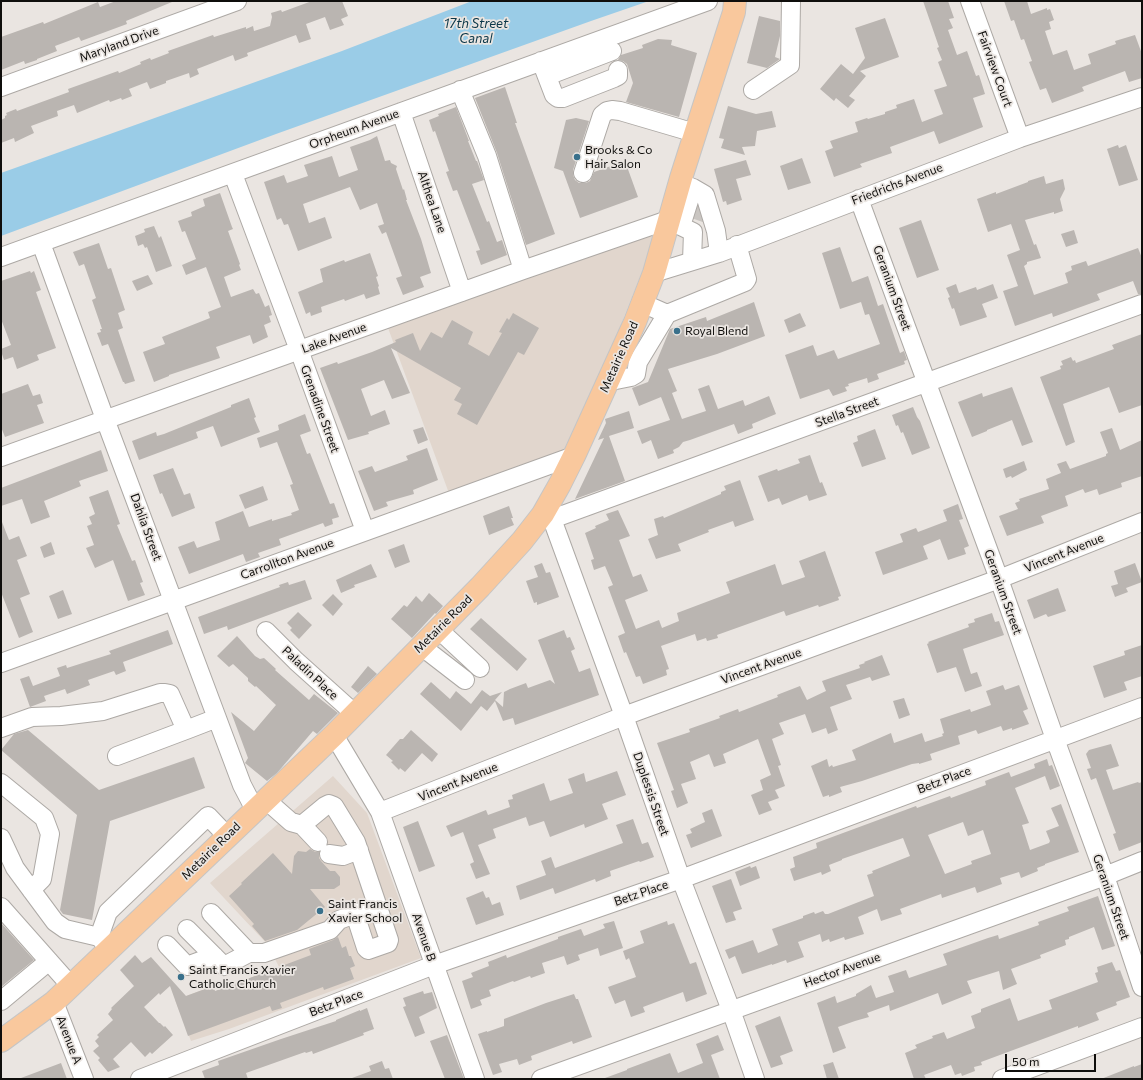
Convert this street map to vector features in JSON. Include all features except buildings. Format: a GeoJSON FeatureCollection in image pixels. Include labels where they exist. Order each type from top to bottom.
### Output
{"type":"FeatureCollection","features":[{"type":"Feature","properties":{"kind":"main road","name":"Metairie Road"},"geometry":{"type":"LineString","coordinates":[[709,88],[720,1]]}},
{"type":"Feature","properties":{"kind":"main road","name":"Metairie Road"},"geometry":{"type":"LineString","coordinates":[[1,1041],[54,1002],[71,986],[104,943],[227,836],[334,735],[480,587],[522,540],[548,517],[560,484],[609,378],[654,274],[685,225],[695,192],[695,133],[734,12],[735,1]]}},
{"type":"Feature","properties":{"kind":"street","name":"Maryland Drive"},"geometry":{"type":"LineString","coordinates":[[1,88],[237,1]]}},
{"type":"Feature","properties":{"kind":"street","name":"Orpheum Avenue"},"geometry":{"type":"LineString","coordinates":[[1,257],[233,174],[460,90],[544,69],[613,54],[708,1]]}},
{"type":"Feature","properties":{"kind":"street"},"geometry":{"type":"LineString","coordinates":[[753,90],[790,65],[792,1]]}},
{"type":"Feature","properties":{"kind":"street","name":"Fairview Court"},"geometry":{"type":"LineString","coordinates":[[970,1],[1020,138]]}},
{"type":"Feature","properties":{"kind":"street"},"geometry":{"type":"LineString","coordinates":[[544,69],[554,95],[558,98],[563,98],[618,76],[613,54]]}},
{"type":"Feature","properties":{"kind":"street"},"geometry":{"type":"LineString","coordinates":[[460,90],[487,156],[523,270]]}},
{"type":"Feature","properties":{"kind":"street","name":"Friedrichs Avenue"},"geometry":{"type":"LineString","coordinates":[[654,274],[719,253],[1020,138],[1142,97]]}},
{"type":"Feature","properties":{"kind":"street"},"geometry":{"type":"LineString","coordinates":[[583,173],[602,115],[607,111],[620,111],[695,133]]}},
{"type":"Feature","properties":{"kind":"street","name":"Althea Lane"},"geometry":{"type":"LineString","coordinates":[[401,112],[462,292]]}},
{"type":"Feature","properties":{"kind":"street","name":"Grenadine Street"},"geometry":{"type":"LineString","coordinates":[[233,174],[365,532]]}},
{"type":"Feature","properties":{"kind":"street"},"geometry":{"type":"LineString","coordinates":[[695,192],[716,231],[719,253]]}},
{"type":"Feature","properties":{"kind":"street","name":"Geranium Street"},"geometry":{"type":"LineString","coordinates":[[859,199],[999,579],[1105,876],[1142,987]]}},
{"type":"Feature","properties":{"kind":"street"},"geometry":{"type":"LineString","coordinates":[[685,225],[692,261]]}},
{"type":"Feature","properties":{"kind":"street","name":"Lake Avenue"},"geometry":{"type":"LineString","coordinates":[[1,457],[523,270],[685,225]]}},
{"type":"Feature","properties":{"kind":"street","name":"Dahlia Street"},"geometry":{"type":"LineString","coordinates":[[41,243],[242,785],[260,805]]}},
{"type":"Feature","properties":{"kind":"street"},"geometry":{"type":"LineString","coordinates":[[609,378],[616,380],[631,377],[636,374],[638,362],[666,314],[745,282],[747,279],[737,245]]}},
{"type":"Feature","properties":{"kind":"street"},"geometry":{"type":"LineString","coordinates":[[642,303],[666,314]]}},
{"type":"Feature","properties":{"kind":"street","name":"Stella Street"},"geometry":{"type":"LineString","coordinates":[[548,517],[1142,304]]}},
{"type":"Feature","properties":{"kind":"street","name":"Carrollton Avenue"},"geometry":{"type":"LineString","coordinates":[[1,663],[574,456]]}},
{"type":"Feature","properties":{"kind":"street","name":"Duplessis Street"},"geometry":{"type":"LineString","coordinates":[[548,517],[624,716],[681,879],[731,1010],[755,1079]]}},
{"type":"Feature","properties":{"kind":"street","name":"Vincent Avenue"},"geometry":{"type":"LineString","coordinates":[[380,812],[624,716],[999,579],[1142,522]]}},
{"type":"Feature","properties":{"kind":"street"},"geometry":{"type":"LineString","coordinates":[[438,629],[480,668]]}},
{"type":"Feature","properties":{"kind":"street","name":"Paladin Place"},"geometry":{"type":"LineString","coordinates":[[266,631],[296,661],[355,714]]}},
{"type":"Feature","properties":{"kind":"street"},"geometry":{"type":"LineString","coordinates":[[421,646],[465,680]]}},
{"type":"Feature","properties":{"kind":"street"},"geometry":{"type":"LineString","coordinates":[[1,728],[32,717],[61,716],[103,711],[165,693],[170,694],[186,730]]}},
{"type":"Feature","properties":{"kind":"street","name":"Betz Place"},"geometry":{"type":"LineString","coordinates":[[140,1079],[434,965],[681,879],[1142,707]]}},
{"type":"Feature","properties":{"kind":"street"},"geometry":{"type":"LineString","coordinates":[[117,756],[217,718]]}},
{"type":"Feature","properties":{"kind":"street","name":"Avenue B"},"geometry":{"type":"LineString","coordinates":[[334,735],[380,812],[475,1079]]}},
{"type":"Feature","properties":{"kind":"street"},"geometry":{"type":"LineString","coordinates":[[1,783],[44,818],[50,834],[42,879],[31,890]]}},
{"type":"Feature","properties":{"kind":"street"},"geometry":{"type":"LineString","coordinates":[[302,825],[329,804],[334,806],[356,842],[389,940],[388,943],[370,950],[366,948],[355,914]]}},
{"type":"Feature","properties":{"kind":"street"},"geometry":{"type":"LineString","coordinates":[[260,805],[291,822],[302,825],[323,848],[343,856],[359,850]]}},
{"type":"Feature","properties":{"kind":"street"},"geometry":{"type":"LineString","coordinates":[[1,838],[15,868],[54,922],[65,929],[104,943]]}},
{"type":"Feature","properties":{"kind":"street","name":"Hector Avenue"},"geometry":{"type":"LineString","coordinates":[[541,1079],[1105,876],[1142,861]]}},
{"type":"Feature","properties":{"kind":"street"},"geometry":{"type":"LineString","coordinates":[[187,929],[224,966],[249,953],[264,953],[330,930],[339,920],[377,906]]}},
{"type":"Feature","properties":{"kind":"street"},"geometry":{"type":"LineString","coordinates":[[1,907],[71,986]]}},
{"type":"Feature","properties":{"kind":"street"},"geometry":{"type":"LineString","coordinates":[[211,913],[249,953]]}},
{"type":"Feature","properties":{"kind":"street"},"geometry":{"type":"LineString","coordinates":[[167,944],[187,966],[214,956]]}},
{"type":"Feature","properties":{"kind":"street"},"geometry":{"type":"LineString","coordinates":[[1,1001],[49,961]]}},
{"type":"Feature","properties":{"kind":"street","name":"Avenue A"},"geometry":{"type":"LineString","coordinates":[[54,1002],[84,1079]]}},
{"type":"Feature","properties":{"kind":"street"},"geometry":{"type":"LineString","coordinates":[[1002,1079],[1142,1027]]}},
{"type":"Feature","properties":{"kind":"shaded area"},"geometry":{"type":"Polygon","coordinates":[[[647,234],[655,238],[644,267],[614,342],[563,454],[450,496],[388,328],[647,234]]]}},
{"type":"Feature","properties":{"kind":"shaded area","name":"Saint Francis Xavier School"},"geometry":{"type":"Polygon","coordinates":[[[333,776],[367,813],[421,958],[229,1029],[191,1041],[175,1000],[213,986],[216,993],[220,992],[220,989],[279,967],[268,945],[210,883],[333,776]]]}},
{"type":"Feature","properties":{"kind":"water","name":"17th Street Canal"},"geometry":{"type":"Polygon","coordinates":[[[472,1],[649,1],[276,134],[1,236],[1,173],[342,51],[472,1]]]}},
{"type":"Feature","properties":{"kind":"tunnel"},"geometry":{"type":"LineString","coordinates":[[697,220],[703,203]]}},
{"type":"Feature","properties":{"kind":"place","name":"Brooks & Co Hair Salon"},"geometry":{"type":"Point","coordinates":[577,157]}},
{"type":"Feature","properties":{"kind":"place","name":"Royal Blend"},"geometry":{"type":"Point","coordinates":[677,331]}},
{"type":"Feature","properties":{"kind":"place","name":"Saint Francis Xavier School"},"geometry":{"type":"Point","coordinates":[320,911]}},
{"type":"Feature","properties":{"kind":"place","name":"Saint Francis Xavier Catholic Church"},"geometry":{"type":"Point","coordinates":[181,977]}}]}
